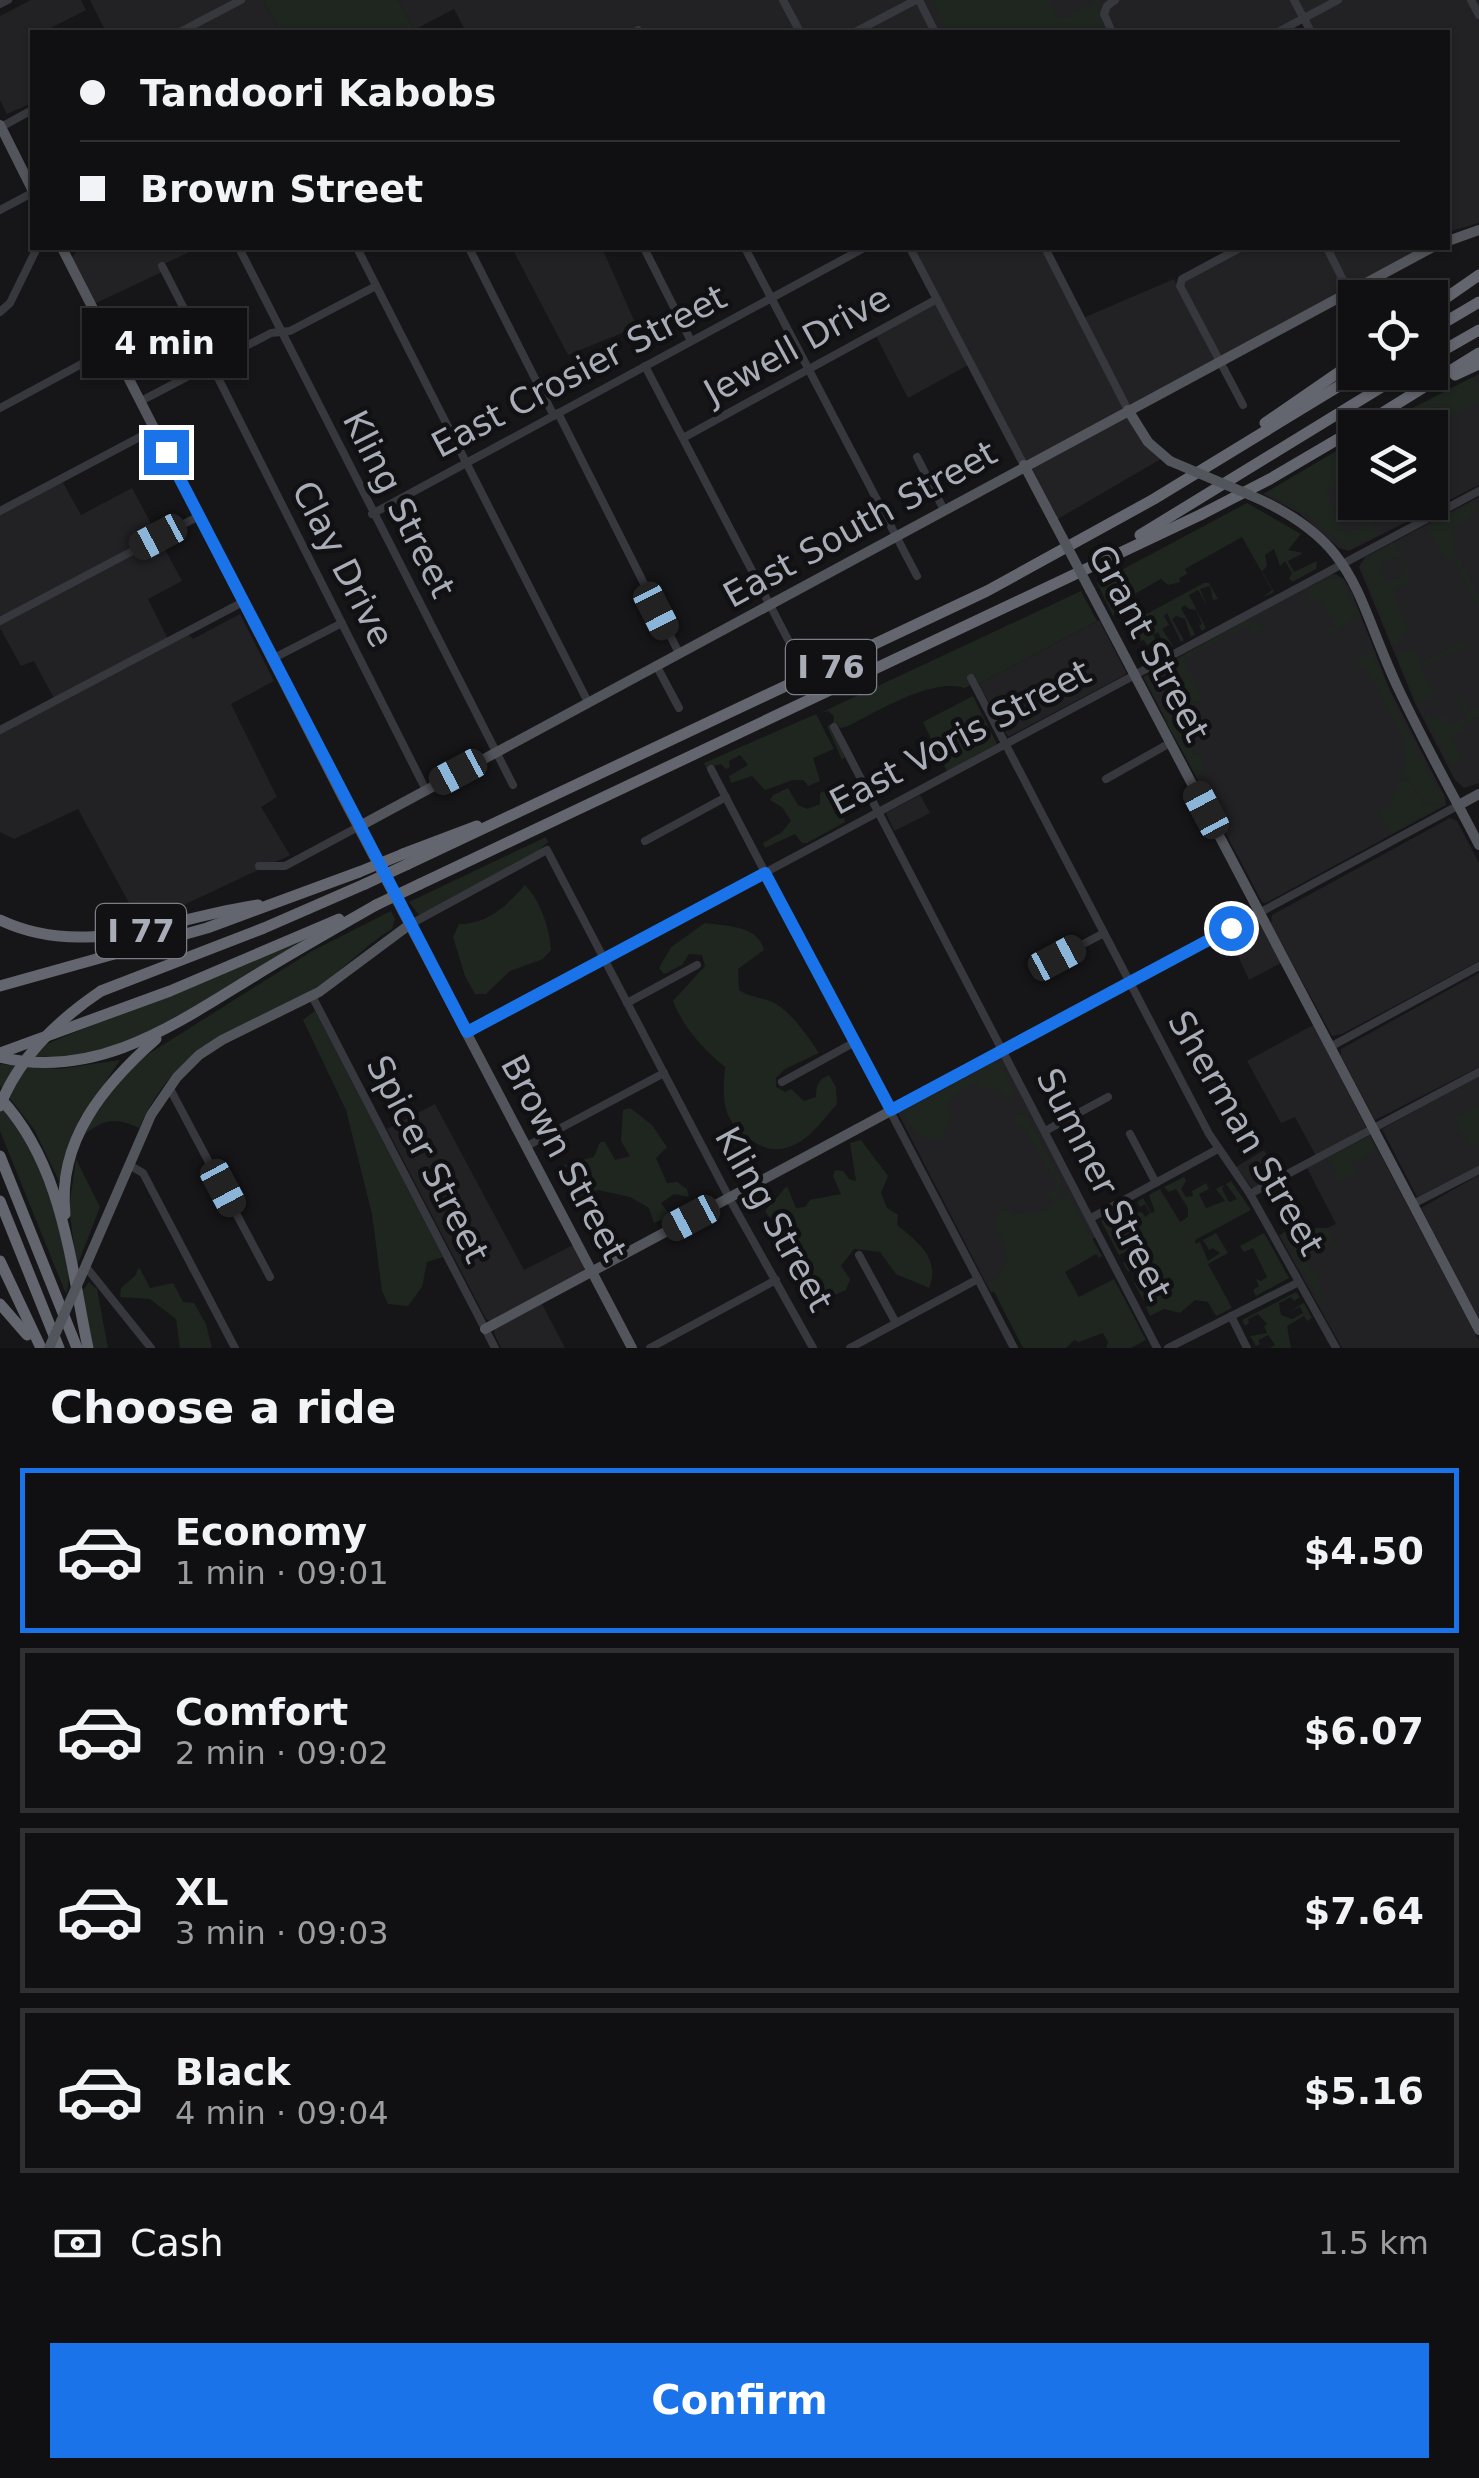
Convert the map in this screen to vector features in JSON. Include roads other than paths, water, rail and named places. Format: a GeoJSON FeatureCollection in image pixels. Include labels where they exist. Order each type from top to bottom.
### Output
{"type":"FeatureCollection","features":[{"type":"Feature","properties":{"kind":"highway"},"geometry":{"type":"LineString","coordinates":[[1448,297],[1479,275]]}},
{"type":"Feature","properties":{"kind":"highway"},"geometry":{"type":"LineString","coordinates":[[1448,321],[1479,302]]}},
{"type":"Feature","properties":{"kind":"highway"},"geometry":{"type":"LineString","coordinates":[[1448,348],[1479,330]]}},
{"type":"Feature","properties":{"kind":"highway"},"geometry":{"type":"LineString","coordinates":[[1387,410],[1479,353]]}},
{"type":"Feature","properties":{"kind":"highway"},"geometry":{"type":"LineString","coordinates":[[1390,410],[1479,364]]}},
{"type":"Feature","properties":{"kind":"highway"},"geometry":{"type":"LineString","coordinates":[[1154,499],[1338,373]]}},
{"type":"Feature","properties":{"kind":"highway","name":"I 76"},"geometry":{"type":"LineString","coordinates":[[362,878],[636,759],[935,618],[1060,553],[1338,387]]}},
{"type":"Feature","properties":{"kind":"highway","name":"I 76"},"geometry":{"type":"LineString","coordinates":[[2,1056],[38,1038],[170,990],[376,905],[1090,566],[1377,390]]}},
{"type":"Feature","properties":{"kind":"highway"},"geometry":{"type":"LineString","coordinates":[[1090,566],[1270,479],[1338,439]]}},
{"type":"Feature","properties":{"kind":"highway"},"geometry":{"type":"LineString","coordinates":[[0,986],[207,928],[362,878]]}},
{"type":"Feature","properties":{"kind":"highway"},"geometry":{"type":"LineString","coordinates":[[0,1106],[35,1048],[62,1021],[102,992],[264,928],[362,878]]}},
{"type":"Feature","properties":{"kind":"highway","name":"I 77"},"geometry":{"type":"LineString","coordinates":[[0,920],[39,933],[94,938],[282,902]]}},
{"type":"Feature","properties":{"kind":"highway","name":"I 77"},"geometry":{"type":"LineString","coordinates":[[2,1056],[40,1063],[89,1059],[124,1049],[164,1032],[376,905]]}},
{"type":"Feature","properties":{"kind":"highway","name":"I 77"},"geometry":{"type":"LineString","coordinates":[[66,1238],[67,1175],[81,1127],[119,1072],[164,1032]]}},
{"type":"Feature","properties":{"kind":"highway"},"geometry":{"type":"LineString","coordinates":[[0,1098],[24,1126],[52,1185],[88,1348]]}},
{"type":"Feature","properties":{"kind":"highway"},"geometry":{"type":"LineString","coordinates":[[0,1156],[77,1348]]}},
{"type":"Feature","properties":{"kind":"highway"},"geometry":{"type":"LineString","coordinates":[[0,1201],[59,1348]]}},
{"type":"Feature","properties":{"kind":"highway"},"geometry":{"type":"LineString","coordinates":[[0,1262],[39,1348]]}},
{"type":"Feature","properties":{"kind":"highway"},"geometry":{"type":"LineString","coordinates":[[0,1304],[39,1348]]}},
{"type":"Feature","properties":{"kind":"main road"},"geometry":{"type":"LineString","coordinates":[[1,126],[30,187]]}},
{"type":"Feature","properties":{"kind":"main road"},"geometry":{"type":"LineString","coordinates":[[1450,240],[1479,230]]}},
{"type":"Feature","properties":{"kind":"main road","name":"Brown Street"},"geometry":{"type":"LineString","coordinates":[[63,250],[358,827],[632,1348]]}},
{"type":"Feature","properties":{"kind":"main road","name":"East South Street"},"geometry":{"type":"LineString","coordinates":[[1367,280],[1423,250]]}},
{"type":"Feature","properties":{"kind":"main road","name":"East South Street"},"geometry":{"type":"LineString","coordinates":[[358,827],[1338,295]]}},
{"type":"Feature","properties":{"kind":"main road"},"geometry":{"type":"LineString","coordinates":[[1128,410],[1148,442],[1170,461],[1266,502],[1310,530],[1343,563],[1362,595],[1398,688],[1479,845]]}},
{"type":"Feature","properties":{"kind":"main road","name":"Grant Street"},"geometry":{"type":"LineString","coordinates":[[1024,465],[1479,1330]]}},
{"type":"Feature","properties":{"kind":"main road"},"geometry":{"type":"LineString","coordinates":[[1458,805],[1479,794]]}},
{"type":"Feature","properties":{"kind":"main road"},"geometry":{"type":"LineString","coordinates":[[485,1329],[1260,913]]}},
{"type":"Feature","properties":{"kind":"main road"},"geometry":{"type":"LineString","coordinates":[[48,1348],[151,1115],[168,1086],[199,1055],[312,996],[410,925]]}},
{"type":"Feature","properties":{"kind":"street"},"geometry":{"type":"LineString","coordinates":[[0,4],[8,0]]}},
{"type":"Feature","properties":{"kind":"street"},"geometry":{"type":"LineString","coordinates":[[184,30],[242,0]]}},
{"type":"Feature","properties":{"kind":"street"},"geometry":{"type":"LineString","coordinates":[[783,0],[799,30]]}},
{"type":"Feature","properties":{"kind":"street"},"geometry":{"type":"LineString","coordinates":[[859,30],[917,0],[934,30]]}},
{"type":"Feature","properties":{"kind":"street"},"geometry":{"type":"LineString","coordinates":[[1111,30],[1104,18],[1115,0]]}},
{"type":"Feature","properties":{"kind":"street"},"geometry":{"type":"LineString","coordinates":[[1294,0],[1311,30]]}},
{"type":"Feature","properties":{"kind":"street"},"geometry":{"type":"LineString","coordinates":[[1282,30],[1338,0]]}},
{"type":"Feature","properties":{"kind":"street"},"geometry":{"type":"LineString","coordinates":[[1471,0],[1479,15]]}},
{"type":"Feature","properties":{"kind":"street"},"geometry":{"type":"LineString","coordinates":[[1,126],[30,111]]}},
{"type":"Feature","properties":{"kind":"street"},"geometry":{"type":"LineString","coordinates":[[0,210],[30,192]]}},
{"type":"Feature","properties":{"kind":"street"},"geometry":{"type":"LineString","coordinates":[[0,312],[10,303],[36,250]]}},
{"type":"Feature","properties":{"kind":"street","name":"Kling Street"},"geometry":{"type":"LineString","coordinates":[[240,250],[513,785]]}},
{"type":"Feature","properties":{"kind":"street"},"geometry":{"type":"LineString","coordinates":[[358,250],[588,702]]}},
{"type":"Feature","properties":{"kind":"street"},"geometry":{"type":"LineString","coordinates":[[471,250],[679,653]]}},
{"type":"Feature","properties":{"kind":"street"},"geometry":{"type":"LineString","coordinates":[[645,250],[691,341]]}},
{"type":"Feature","properties":{"kind":"street"},"geometry":{"type":"LineString","coordinates":[[746,250],[917,576]]}},
{"type":"Feature","properties":{"kind":"street","name":"East Crosier Street"},"geometry":{"type":"LineString","coordinates":[[372,514],[860,250]]}},
{"type":"Feature","properties":{"kind":"street","name":"Grant Street"},"geometry":{"type":"LineString","coordinates":[[911,250],[1024,465]]}},
{"type":"Feature","properties":{"kind":"street"},"geometry":{"type":"LineString","coordinates":[[1046,250],[1128,410]]}},
{"type":"Feature","properties":{"kind":"street"},"geometry":{"type":"LineString","coordinates":[[1236,250],[1182,279],[1180,286],[1243,405]]}},
{"type":"Feature","properties":{"kind":"street"},"geometry":{"type":"LineString","coordinates":[[1328,250],[1343,280]]}},
{"type":"Feature","properties":{"kind":"street","name":"Clay Drive"},"geometry":{"type":"LineString","coordinates":[[162,266],[426,790]]}},
{"type":"Feature","properties":{"kind":"street"},"geometry":{"type":"LineString","coordinates":[[141,402],[271,333],[290,331],[376,286]]}},
{"type":"Feature","properties":{"kind":"street","name":"Jewell Drive"},"geometry":{"type":"LineString","coordinates":[[682,438],[937,300]]}},
{"type":"Feature","properties":{"kind":"street"},"geometry":{"type":"LineString","coordinates":[[0,408],[113,348]]}},
{"type":"Feature","properties":{"kind":"street"},"geometry":{"type":"LineString","coordinates":[[645,366],[795,654]]}},
{"type":"Feature","properties":{"kind":"street"},"geometry":{"type":"LineString","coordinates":[[0,511],[155,430]]}},
{"type":"Feature","properties":{"kind":"street"},"geometry":{"type":"LineString","coordinates":[[917,458],[944,510]]}},
{"type":"Feature","properties":{"kind":"street","name":"East Voris Street"},"geometry":{"type":"LineString","coordinates":[[467,1032],[1479,491]]}},
{"type":"Feature","properties":{"kind":"street"},"geometry":{"type":"LineString","coordinates":[[0,621],[199,516]]}},
{"type":"Feature","properties":{"kind":"street"},"geometry":{"type":"LineString","coordinates":[[0,730],[243,602]]}},
{"type":"Feature","properties":{"kind":"street"},"geometry":{"type":"LineString","coordinates":[[272,659],[342,623]]}},
{"type":"Feature","properties":{"kind":"street"},"geometry":{"type":"LineString","coordinates":[[656,665],[680,708]]}},
{"type":"Feature","properties":{"kind":"street","name":"Sherman Street"},"geometry":{"type":"LineString","coordinates":[[971,678],[1218,1150],[1250,1194],[1336,1348]]}},
{"type":"Feature","properties":{"kind":"street","name":"Sumner Street"},"geometry":{"type":"LineString","coordinates":[[834,726],[1157,1348]]}},
{"type":"Feature","properties":{"kind":"street"},"geometry":{"type":"LineString","coordinates":[[1106,778],[1170,743]]}},
{"type":"Feature","properties":{"kind":"street"},"geometry":{"type":"LineString","coordinates":[[711,769],[1014,1348]]}},
{"type":"Feature","properties":{"kind":"street"},"geometry":{"type":"LineString","coordinates":[[645,841],[726,798]]}},
{"type":"Feature","properties":{"kind":"street"},"geometry":{"type":"LineString","coordinates":[[1260,913],[1458,805]]}},
{"type":"Feature","properties":{"kind":"street","name":"East South Street"},"geometry":{"type":"LineString","coordinates":[[259,866],[285,866],[358,827]]}},
{"type":"Feature","properties":{"kind":"street","name":"Kling Street"},"geometry":{"type":"LineString","coordinates":[[410,925],[547,850],[814,1348]]}},
{"type":"Feature","properties":{"kind":"street"},"geometry":{"type":"LineString","coordinates":[[1057,958],[1104,933]]}},
{"type":"Feature","properties":{"kind":"street"},"geometry":{"type":"LineString","coordinates":[[628,1003],[697,965]]}},
{"type":"Feature","properties":{"kind":"street"},"geometry":{"type":"LineString","coordinates":[[1330,1046],[1479,966]]}},
{"type":"Feature","properties":{"kind":"street","name":"Spicer Street"},"geometry":{"type":"LineString","coordinates":[[312,996],[494,1348]]}},
{"type":"Feature","properties":{"kind":"street"},"geometry":{"type":"LineString","coordinates":[[782,1082],[856,1042]]}},
{"type":"Feature","properties":{"kind":"street"},"geometry":{"type":"LineString","coordinates":[[1250,1194],[1479,1072]]}},
{"type":"Feature","properties":{"kind":"street"},"geometry":{"type":"LineString","coordinates":[[527,1146],[664,1073]]}},
{"type":"Feature","properties":{"kind":"street"},"geometry":{"type":"LineString","coordinates":[[168,1086],[270,1278]]}},
{"type":"Feature","properties":{"kind":"street"},"geometry":{"type":"LineString","coordinates":[[1046,1130],[1108,1097]]}},
{"type":"Feature","properties":{"kind":"street"},"geometry":{"type":"LineString","coordinates":[[1130,1134],[1156,1183]]}},
{"type":"Feature","properties":{"kind":"street"},"geometry":{"type":"LineString","coordinates":[[1091,1218],[1218,1150]]}},
{"type":"Feature","properties":{"kind":"street"},"geometry":{"type":"LineString","coordinates":[[129,1165],[142,1173],[235,1348]]}},
{"type":"Feature","properties":{"kind":"street"},"geometry":{"type":"LineString","coordinates":[[1413,1204],[1479,1170]]}},
{"type":"Feature","properties":{"kind":"street"},"geometry":{"type":"LineString","coordinates":[[859,1255],[896,1324]]}},
{"type":"Feature","properties":{"kind":"street"},"geometry":{"type":"LineString","coordinates":[[85,1270],[152,1348]]}},
{"type":"Feature","properties":{"kind":"street"},"geometry":{"type":"LineString","coordinates":[[650,1348],[776,1280]]}},
{"type":"Feature","properties":{"kind":"street"},"geometry":{"type":"LineString","coordinates":[[850,1348],[978,1280]]}},
{"type":"Feature","properties":{"kind":"street"},"geometry":{"type":"LineString","coordinates":[[1168,1348],[1299,1282]]}},
{"type":"Feature","properties":{"kind":"street"},"geometry":{"type":"LineString","coordinates":[[1231,1316],[1247,1348]]}}]}
